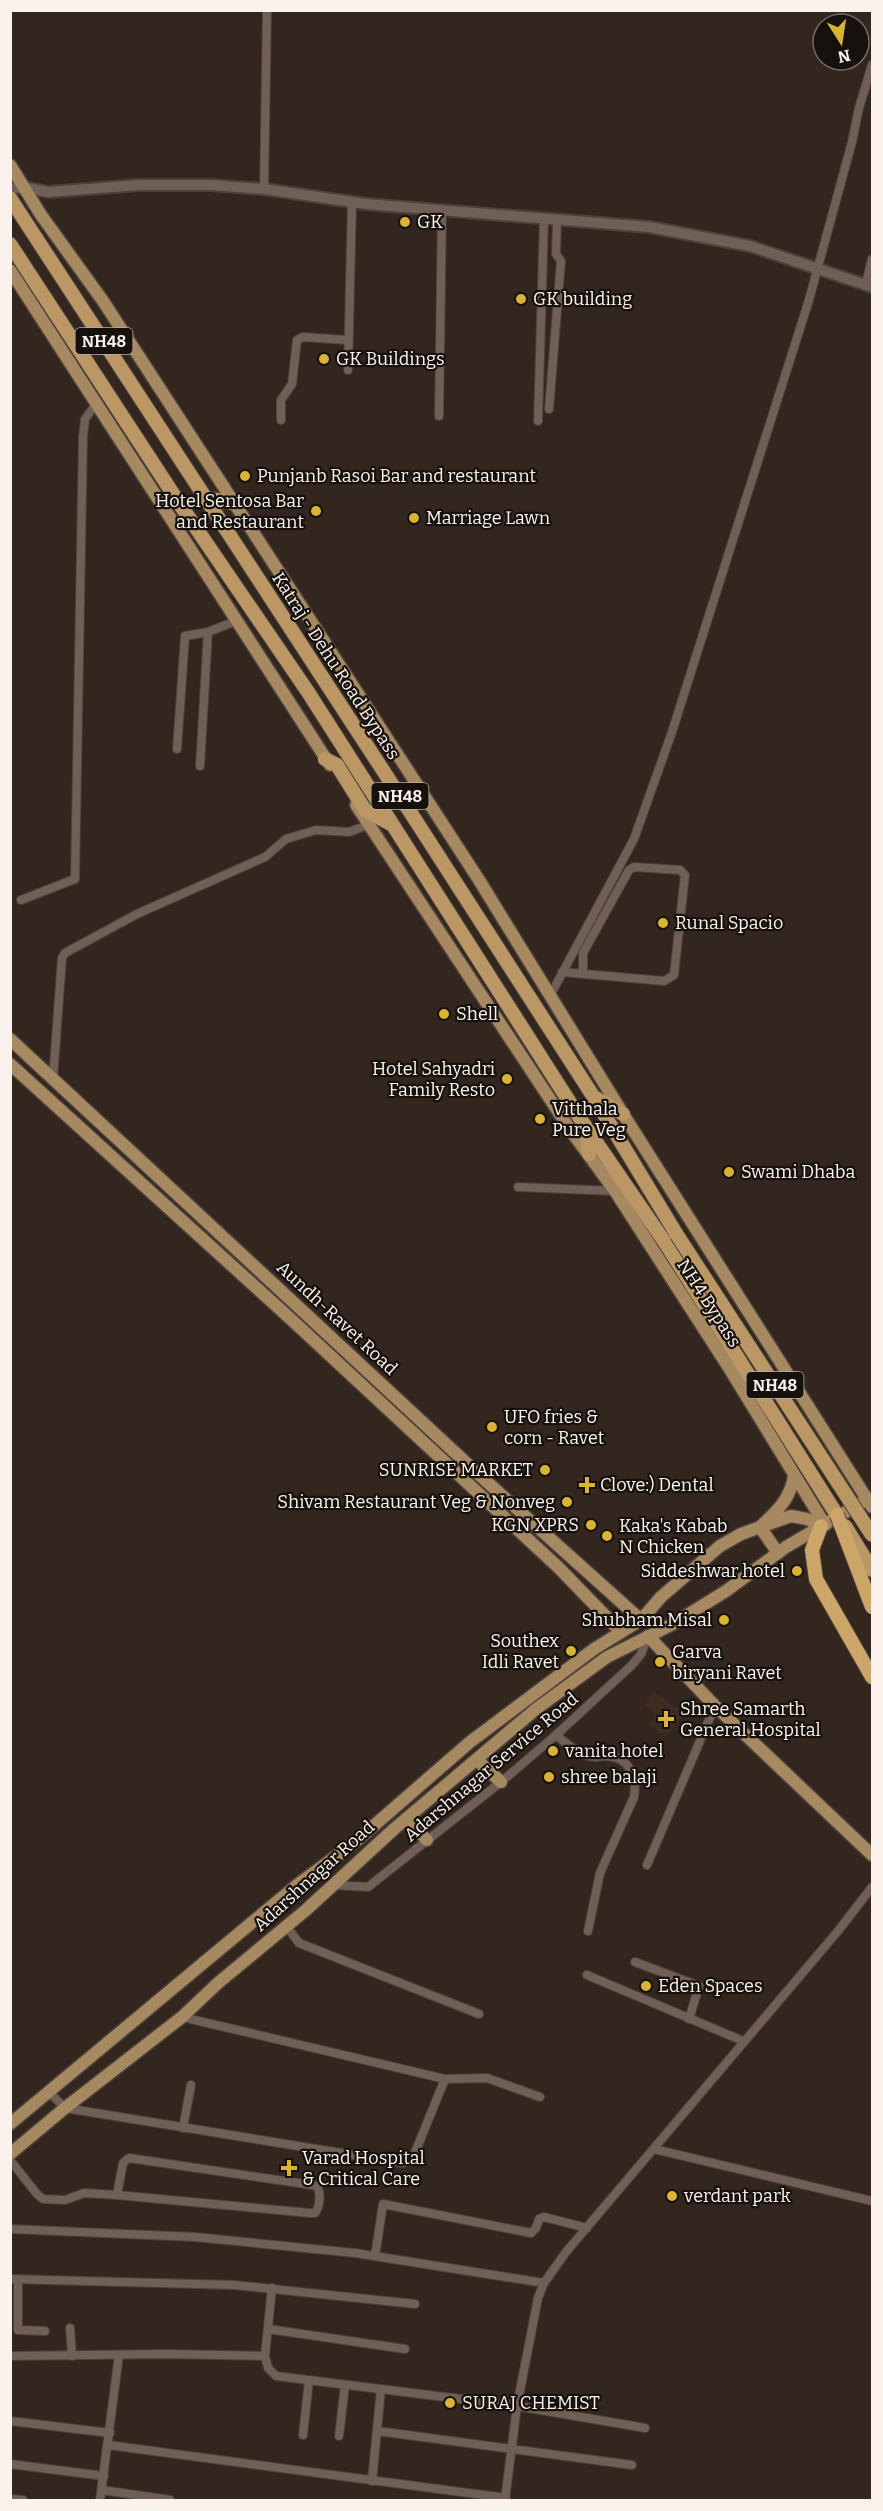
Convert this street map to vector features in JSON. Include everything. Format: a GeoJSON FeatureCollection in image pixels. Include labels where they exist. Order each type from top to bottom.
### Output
{"type":"FeatureCollection","features":[{"type":"Feature","properties":{"kind":"highway","name":"NH48"},"geometry":{"type":"LineString","coordinates":[[10,198],[206,498]]}},
{"type":"Feature","properties":{"kind":"highway","name":"NH48"},"geometry":{"type":"LineString","coordinates":[[10,244],[182,506],[308,692],[586,1128],[597,1158],[672,1240],[873,1535]]}},
{"type":"Feature","properties":{"kind":"highway"},"geometry":{"type":"LineString","coordinates":[[206,498],[233,503]]}},
{"type":"Feature","properties":{"kind":"highway","name":"Katraj - Dehu Road Bypass"},"geometry":{"type":"LineString","coordinates":[[206,498],[593,1096]]}},
{"type":"Feature","properties":{"kind":"highway"},"geometry":{"type":"LineString","coordinates":[[325,759],[337,765],[365,810],[393,825]]}},
{"type":"Feature","properties":{"kind":"highway"},"geometry":{"type":"LineString","coordinates":[[593,1096],[623,1114]]}},
{"type":"Feature","properties":{"kind":"highway","name":"NH48"},"geometry":{"type":"LineString","coordinates":[[593,1096],[672,1240],[837,1515],[873,1570]]}},
{"type":"Feature","properties":{"kind":"highway"},"geometry":{"type":"LineString","coordinates":[[837,1515],[873,1607]]}},
{"type":"Feature","properties":{"kind":"highway"},"geometry":{"type":"LineString","coordinates":[[823,1526],[812,1550],[816,1580],[873,1677]]}},
{"type":"Feature","properties":{"kind":"main road"},"geometry":{"type":"LineString","coordinates":[[10,165],[103,301],[435,811],[551,994],[623,1114],[871,1501]]}},
{"type":"Feature","properties":{"kind":"main road"},"geometry":{"type":"LineString","coordinates":[[10,189],[24,187],[48,192],[139,185],[210,185],[264,189],[352,202],[442,211],[649,227],[750,246],[869,285]]}},
{"type":"Feature","properties":{"kind":"main road","name":"NH4 Bypass"},"geometry":{"type":"LineString","coordinates":[[10,270],[368,825],[564,1121],[597,1158],[615,1191],[732,1371],[823,1526]]}},
{"type":"Feature","properties":{"kind":"main road","name":"Aundh-Ravet Road"},"geometry":{"type":"LineString","coordinates":[[10,1039],[476,1472],[641,1620]]}},
{"type":"Feature","properties":{"kind":"main road","name":"Aundh-Ravet Road"},"geometry":{"type":"LineString","coordinates":[[10,1064],[294,1322],[559,1568],[621,1632]]}},
{"type":"Feature","properties":{"kind":"main road"},"geometry":{"type":"LineString","coordinates":[[760,1527],[782,1506],[791,1491],[794,1476]]}},
{"type":"Feature","properties":{"kind":"main road","name":"Adarshnagar Road"},"geometry":{"type":"LineString","coordinates":[[10,2154],[64,2108],[182,2017],[218,1983],[287,1927],[406,1819],[537,1709],[607,1657],[671,1625],[726,1591],[778,1553],[871,1501]]}},
{"type":"Feature","properties":{"kind":"main road"},"geometry":{"type":"LineString","coordinates":[[641,1620],[661,1597],[720,1546],[741,1534],[791,1516],[807,1519],[823,1526]]}},
{"type":"Feature","properties":{"kind":"main road"},"geometry":{"type":"LineString","coordinates":[[760,1527],[778,1553]]}},
{"type":"Feature","properties":{"kind":"main road","name":"Adarshnagar Road"},"geometry":{"type":"LineString","coordinates":[[10,2124],[297,1885],[355,1842],[471,1742],[594,1649],[641,1620]]}},
{"type":"Feature","properties":{"kind":"main road"},"geometry":{"type":"LineString","coordinates":[[648,1636],[715,1706],[873,1855]]}},
{"type":"Feature","properties":{"kind":"main road"},"geometry":{"type":"LineString","coordinates":[[477,1760],[501,1782]]}},
{"type":"Feature","properties":{"kind":"main road"},"geometry":{"type":"LineString","coordinates":[[406,1819],[427,1840]]}},
{"type":"Feature","properties":{"kind":"street"},"geometry":{"type":"LineString","coordinates":[[264,189],[267,10]]}},
{"type":"Feature","properties":{"kind":"street"},"geometry":{"type":"LineString","coordinates":[[551,994],[634,839],[672,732],[819,268],[859,108],[873,65]]}},
{"type":"Feature","properties":{"kind":"street"},"geometry":{"type":"LineString","coordinates":[[348,370],[352,202]]}},
{"type":"Feature","properties":{"kind":"street"},"geometry":{"type":"LineString","coordinates":[[439,416],[442,211]]}},
{"type":"Feature","properties":{"kind":"street"},"geometry":{"type":"LineString","coordinates":[[538,421],[544,220]]}},
{"type":"Feature","properties":{"kind":"street"},"geometry":{"type":"LineString","coordinates":[[549,409],[561,261],[556,254],[557,220]]}},
{"type":"Feature","properties":{"kind":"street"},"geometry":{"type":"LineString","coordinates":[[869,285],[873,259]]}},
{"type":"Feature","properties":{"kind":"street"},"geometry":{"type":"LineString","coordinates":[[280,420],[281,400],[292,384],[297,340],[303,337],[347,340]]}},
{"type":"Feature","properties":{"kind":"street"},"geometry":{"type":"LineString","coordinates":[[21,900],[75,879],[83,437],[85,419],[96,404]]}},
{"type":"Feature","properties":{"kind":"street"},"geometry":{"type":"LineString","coordinates":[[177,749],[184,636],[208,632],[236,621]]}},
{"type":"Feature","properties":{"kind":"street"},"geometry":{"type":"LineString","coordinates":[[200,766],[208,632]]}},
{"type":"Feature","properties":{"kind":"street"},"geometry":{"type":"LineString","coordinates":[[53,1079],[62,958],[65,952],[137,914],[265,857],[286,839],[316,830],[349,832],[368,825]]}},
{"type":"Feature","properties":{"kind":"street"},"geometry":{"type":"LineString","coordinates":[[562,972],[583,974],[664,981],[675,975],[685,875],[680,870],[634,867],[628,870],[584,953],[583,974]]}},
{"type":"Feature","properties":{"kind":"street"},"geometry":{"type":"LineString","coordinates":[[518,1187],[615,1191]]}},
{"type":"Feature","properties":{"kind":"street","name":"Adarshnagar Service Road"},"geometry":{"type":"LineString","coordinates":[[332,1884],[368,1887],[556,1736],[632,1665],[641,1654],[648,1636]]}},
{"type":"Feature","properties":{"kind":"street"},"geometry":{"type":"LineString","coordinates":[[647,1865],[715,1706]]}},
{"type":"Feature","properties":{"kind":"street"},"geometry":{"type":"LineString","coordinates":[[556,1736],[580,1753],[591,1757],[609,1756],[626,1764],[631,1769],[635,1785],[633,1797],[600,1873],[588,1931]]}},
{"type":"Feature","properties":{"kind":"street"},"geometry":{"type":"LineString","coordinates":[[108,2445],[506,2499],[517,2406],[533,2318],[544,2283],[566,2252],[873,1887]]}},
{"type":"Feature","properties":{"kind":"street"},"geometry":{"type":"LineString","coordinates":[[287,1927],[299,1943],[479,2014]]}},
{"type":"Feature","properties":{"kind":"street"},"geometry":{"type":"LineString","coordinates":[[635,1962],[699,1986],[689,2019]]}},
{"type":"Feature","properties":{"kind":"street"},"geometry":{"type":"LineString","coordinates":[[587,1975],[743,2041]]}},
{"type":"Feature","properties":{"kind":"street"},"geometry":{"type":"LineString","coordinates":[[182,2017],[445,2079],[487,2078],[540,2097]]}},
{"type":"Feature","properties":{"kind":"street"},"geometry":{"type":"LineString","coordinates":[[49,2092],[64,2108],[402,2163],[410,2161],[414,2155],[445,2079]]}},
{"type":"Feature","properties":{"kind":"street"},"geometry":{"type":"LineString","coordinates":[[183,2128],[190,2085]]}},
{"type":"Feature","properties":{"kind":"street"},"geometry":{"type":"LineString","coordinates":[[654,2149],[873,2201]]}},
{"type":"Feature","properties":{"kind":"street"},"geometry":{"type":"LineString","coordinates":[[10,2160],[43,2199],[64,2200],[84,2193],[315,2213],[318,2209],[319,2190],[317,2186],[312,2185],[129,2158],[123,2163],[117,2195]]}},
{"type":"Feature","properties":{"kind":"street"},"geometry":{"type":"LineString","coordinates":[[375,2256],[383,2204],[531,2233],[539,2219],[544,2217],[587,2228]]}},
{"type":"Feature","properties":{"kind":"street"},"geometry":{"type":"LineString","coordinates":[[10,2229],[195,2237],[375,2256],[544,2283]]}},
{"type":"Feature","properties":{"kind":"street"},"geometry":{"type":"LineString","coordinates":[[45,2331],[18,2330],[14,2279],[272,2288],[415,2304]]}},
{"type":"Feature","properties":{"kind":"street"},"geometry":{"type":"LineString","coordinates":[[272,2288],[265,2356],[268,2368],[276,2376],[517,2406],[645,2428]]}},
{"type":"Feature","properties":{"kind":"street"},"geometry":{"type":"LineString","coordinates":[[70,2328],[72,2356]]}},
{"type":"Feature","properties":{"kind":"street"},"geometry":{"type":"LineString","coordinates":[[268,2329],[405,2349]]}},
{"type":"Feature","properties":{"kind":"street"},"geometry":{"type":"LineString","coordinates":[[100,2500],[119,2355]]}},
{"type":"Feature","properties":{"kind":"street"},"geometry":{"type":"LineString","coordinates":[[10,2356],[265,2356]]}},
{"type":"Feature","properties":{"kind":"street"},"geometry":{"type":"LineString","coordinates":[[303,2434],[309,2380]]}},
{"type":"Feature","properties":{"kind":"street"},"geometry":{"type":"LineString","coordinates":[[339,2436],[345,2385]]}},
{"type":"Feature","properties":{"kind":"street"},"geometry":{"type":"LineString","coordinates":[[372,2481],[381,2389]]}},
{"type":"Feature","properties":{"kind":"street"},"geometry":{"type":"LineString","coordinates":[[10,2421],[110,2433]]}},
{"type":"Feature","properties":{"kind":"street"},"geometry":{"type":"LineString","coordinates":[[377,2431],[632,2465]]}},
{"type":"Feature","properties":{"kind":"street"},"geometry":{"type":"LineString","coordinates":[[10,2464],[104,2476]]}},
{"type":"Feature","properties":{"kind":"street"},"geometry":{"type":"LineString","coordinates":[[102,2490],[170,2500]]}},
{"type":"Feature","properties":{"kind":"street"},"geometry":{"type":"LineString","coordinates":[[10,2499],[23,2500]]}},
{"type":"Feature","properties":{"kind":"shaded area","name":"Clove:) Dental"},"geometry":{"type":"Polygon","coordinates":[[[582,1475],[597,1490],[592,1495],[576,1480],[582,1475]]]}},
{"type":"Feature","properties":{"kind":"shaded area","name":"Shree Samarth General Hospital"},"geometry":{"type":"Polygon","coordinates":[[[654,1692],[684,1714],[666,1737],[649,1724],[656,1714],[644,1705],[654,1692]]]}},
{"type":"Feature","properties":{"kind":"place","name":"GK"},"geometry":{"type":"Point","coordinates":[405,222]}},
{"type":"Feature","properties":{"kind":"place","name":"GK building"},"geometry":{"type":"Point","coordinates":[521,299]}},
{"type":"Feature","properties":{"kind":"place","name":"GK Buildings"},"geometry":{"type":"Point","coordinates":[324,359]}},
{"type":"Feature","properties":{"kind":"place","name":"Punjanb Rasoi Bar and restaurant"},"geometry":{"type":"Point","coordinates":[245,476]}},
{"type":"Feature","properties":{"kind":"place","name":"Hotel Sentosa Bar and Restaurant"},"geometry":{"type":"Point","coordinates":[316,511]}},
{"type":"Feature","properties":{"kind":"place","name":"Marriage Lawn"},"geometry":{"type":"Point","coordinates":[414,518]}},
{"type":"Feature","properties":{"kind":"place","name":"Runal Spacio"},"geometry":{"type":"Point","coordinates":[663,923]}},
{"type":"Feature","properties":{"kind":"place","name":"Shell"},"geometry":{"type":"Point","coordinates":[444,1014]}},
{"type":"Feature","properties":{"kind":"place","name":"Hotel Sahyadri Family Resto"},"geometry":{"type":"Point","coordinates":[507,1079]}},
{"type":"Feature","properties":{"kind":"place","name":"Vitthala Pure Veg"},"geometry":{"type":"Point","coordinates":[540,1119]}},
{"type":"Feature","properties":{"kind":"place","name":"Swami Dhaba"},"geometry":{"type":"Point","coordinates":[729,1172]}},
{"type":"Feature","properties":{"kind":"place","name":"UFO fries & corn - Ravet"},"geometry":{"type":"Point","coordinates":[492,1427]}},
{"type":"Feature","properties":{"kind":"place","name":"SUNRISE MARKET"},"geometry":{"type":"Point","coordinates":[545,1470]}},
{"type":"Feature","properties":{"kind":"place","name":"Clove:) Dental"},"geometry":{"type":"Point","coordinates":[587,1485]}},
{"type":"Feature","properties":{"kind":"place","name":"Shivam Restaurant Veg & Nonveg"},"geometry":{"type":"Point","coordinates":[567,1502]}},
{"type":"Feature","properties":{"kind":"place","name":"KGN XPRS"},"geometry":{"type":"Point","coordinates":[591,1525]}},
{"type":"Feature","properties":{"kind":"place","name":"Kaka's Kabab N Chicken"},"geometry":{"type":"Point","coordinates":[607,1536]}},
{"type":"Feature","properties":{"kind":"place","name":"Siddeshwar hotel"},"geometry":{"type":"Point","coordinates":[797,1571]}},
{"type":"Feature","properties":{"kind":"place","name":"Shubham Misal"},"geometry":{"type":"Point","coordinates":[724,1620]}},
{"type":"Feature","properties":{"kind":"place","name":"Southex Idli Ravet"},"geometry":{"type":"Point","coordinates":[571,1651]}},
{"type":"Feature","properties":{"kind":"place","name":"Garva biryani Ravet"},"geometry":{"type":"Point","coordinates":[660,1662]}},
{"type":"Feature","properties":{"kind":"place","name":"Shree Samarth General Hospital"},"geometry":{"type":"Point","coordinates":[666,1719]}},
{"type":"Feature","properties":{"kind":"place","name":"vanita hotel"},"geometry":{"type":"Point","coordinates":[553,1751]}},
{"type":"Feature","properties":{"kind":"place","name":"shree balaji"},"geometry":{"type":"Point","coordinates":[549,1777]}},
{"type":"Feature","properties":{"kind":"place","name":"Eden Spaces"},"geometry":{"type":"Point","coordinates":[646,1986]}},
{"type":"Feature","properties":{"kind":"place","name":"Varad Hospital & Critical Care"},"geometry":{"type":"Point","coordinates":[289,2168]}},
{"type":"Feature","properties":{"kind":"place","name":"verdant park"},"geometry":{"type":"Point","coordinates":[672,2196]}},
{"type":"Feature","properties":{"kind":"place","name":"SURAJ CHEMIST"},"geometry":{"type":"Point","coordinates":[450,2403]}}]}
